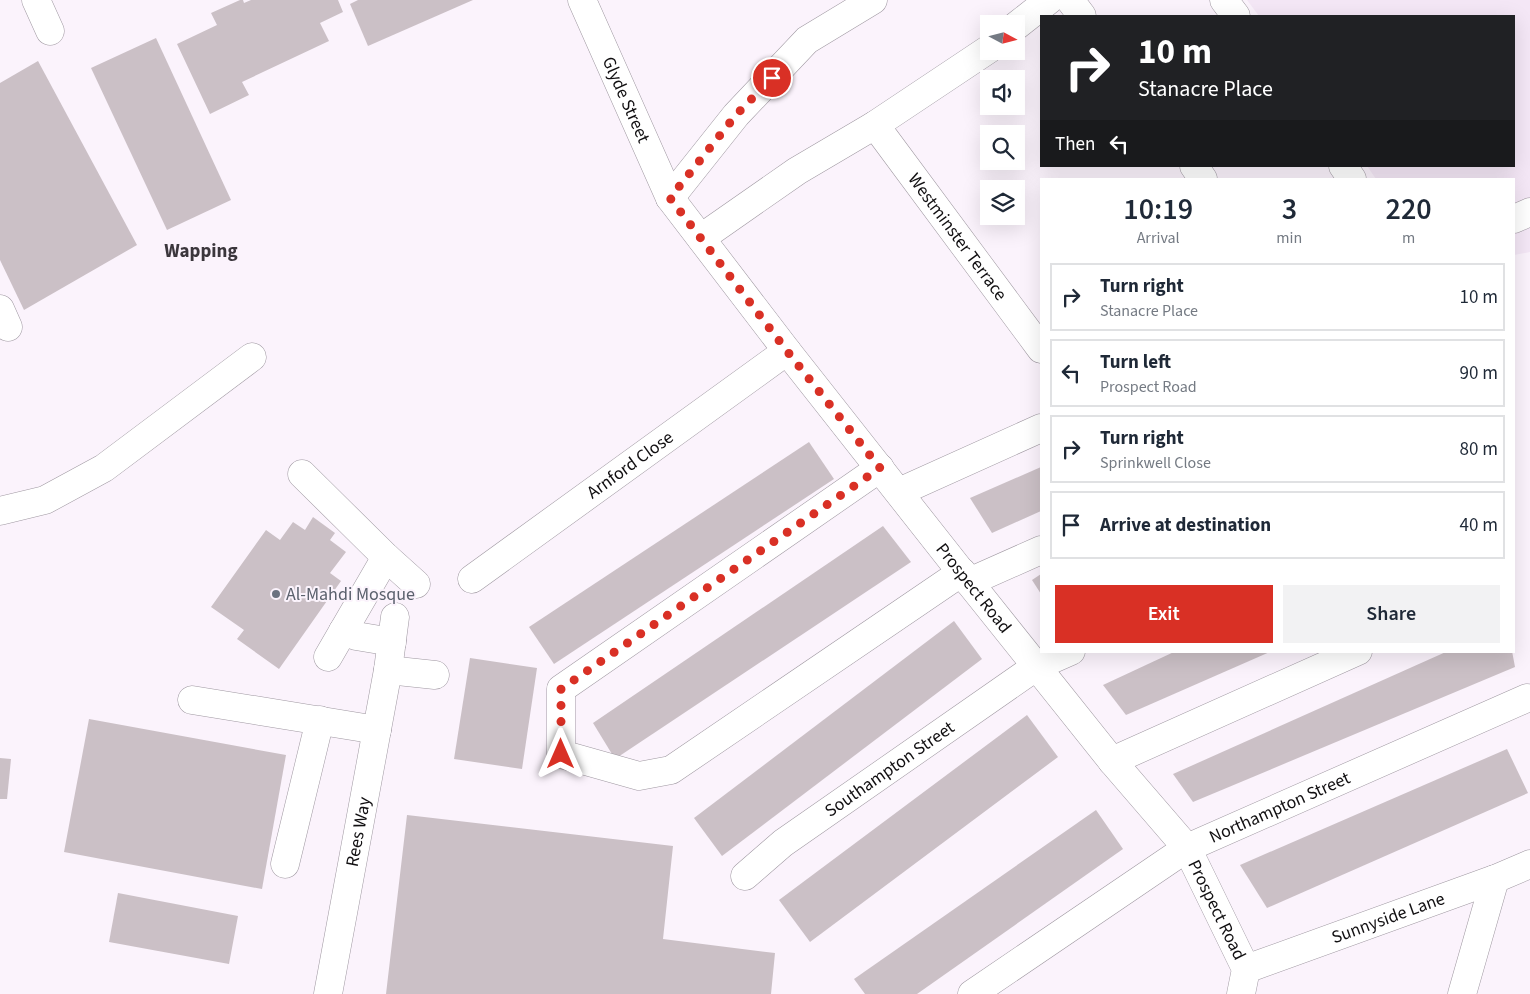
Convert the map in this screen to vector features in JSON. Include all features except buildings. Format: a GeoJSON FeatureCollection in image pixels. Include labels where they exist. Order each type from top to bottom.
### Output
{"type":"FeatureCollection","features":[{"type":"Feature","properties":{"kind":"street"},"geometry":{"type":"LineString","coordinates":[[36,0],[50,31]]}},
{"type":"Feature","properties":{"kind":"street","name":"Glyde Street"},"geometry":{"type":"LineString","coordinates":[[582,0],[670,198]]}},
{"type":"Feature","properties":{"kind":"street"},"geometry":{"type":"LineString","coordinates":[[670,198],[736,115],[807,40],[873,0]]}},
{"type":"Feature","properties":{"kind":"street"},"geometry":{"type":"LineString","coordinates":[[1025,19],[1049,0]]}},
{"type":"Feature","properties":{"kind":"street"},"geometry":{"type":"LineString","coordinates":[[1070,0],[1081,15]]}},
{"type":"Feature","properties":{"kind":"street"},"geometry":{"type":"LineString","coordinates":[[1224,0],[1235,15]]}},
{"type":"Feature","properties":{"kind":"street"},"geometry":{"type":"LineString","coordinates":[[701,238],[797,171],[875,125],[980,55]]}},
{"type":"Feature","properties":{"kind":"street","name":"Westminster Terrace"},"geometry":{"type":"LineString","coordinates":[[875,125],[1040,348]]}},
{"type":"Feature","properties":{"kind":"street"},"geometry":{"type":"LineString","coordinates":[[1195,167],[1202,178]]}},
{"type":"Feature","properties":{"kind":"street"},"geometry":{"type":"LineString","coordinates":[[1344,167],[1351,178]]}},
{"type":"Feature","properties":{"kind":"street","name":"Prospect Road"},"geometry":{"type":"LineString","coordinates":[[670,198],[787,351],[1112,761],[1187,848],[1244,982]]}},
{"type":"Feature","properties":{"kind":"street"},"geometry":{"type":"LineString","coordinates":[[1515,219],[1530,212]]}},
{"type":"Feature","properties":{"kind":"street","name":"Arnford Close"},"geometry":{"type":"LineString","coordinates":[[472,579],[787,351]]}},
{"type":"Feature","properties":{"kind":"street"},"geometry":{"type":"LineString","coordinates":[[0,511],[45,500],[104,468],[168,412],[252,357]]}},
{"type":"Feature","properties":{"kind":"street"},"geometry":{"type":"LineString","coordinates":[[899,492],[1040,428]]}},
{"type":"Feature","properties":{"kind":"street"},"geometry":{"type":"LineString","coordinates":[[880,468],[561,689],[561,754],[639,776],[670,770],[966,577],[1040,550]]}},
{"type":"Feature","properties":{"kind":"street"},"geometry":{"type":"LineString","coordinates":[[302,474],[416,584]]}},
{"type":"Feature","properties":{"kind":"street"},"geometry":{"type":"LineString","coordinates":[[328,657],[386,557]]}},
{"type":"Feature","properties":{"kind":"street","name":"Rees Way"},"geometry":{"type":"LineString","coordinates":[[328,994],[388,670],[393,630],[356,636],[342,631]]}},
{"type":"Feature","properties":{"kind":"street","name":"Southampton Street"},"geometry":{"type":"LineString","coordinates":[[745,876],[783,843],[1037,666],[1066,653]]}},
{"type":"Feature","properties":{"kind":"street"},"geometry":{"type":"LineString","coordinates":[[1112,761],[1354,653]]}},
{"type":"Feature","properties":{"kind":"street"},"geometry":{"type":"LineString","coordinates":[[388,670],[435,675]]}},
{"type":"Feature","properties":{"kind":"street","name":"Northampton Street"},"geometry":{"type":"LineString","coordinates":[[972,994],[1187,848],[1527,698]]}},
{"type":"Feature","properties":{"kind":"street"},"geometry":{"type":"LineString","coordinates":[[192,700],[377,730]]}},
{"type":"Feature","properties":{"kind":"street"},"geometry":{"type":"LineString","coordinates":[[285,864],[320,720]]}},
{"type":"Feature","properties":{"kind":"street","name":"Sunnyside Lane"},"geometry":{"type":"LineString","coordinates":[[1244,982],[1530,864]]}},
{"type":"Feature","properties":{"kind":"street"},"geometry":{"type":"LineString","coordinates":[[1462,994],[1495,879]]}},
{"type":"Feature","properties":{"kind":"shaded area"},"geometry":{"type":"Polygon","coordinates":[[[1247,0],[1530,0],[1530,252],[1515,255],[1515,178],[1375,178],[1368,167],[1515,167],[1515,15],[1258,15],[1247,0]]]}},
{"type":"Feature","properties":{"kind":"place","name":"Al‐Mahdi Mosque"},"geometry":{"type":"Point","coordinates":[276,594]}},
{"type":"Feature","properties":{"kind":"district","name":"Wapping"},"geometry":{"type":"Point","coordinates":[201,250]}},
{"type":"Feature","properties":{"kind":"route"},"geometry":{"type":"LineString","coordinates":[[561,754],[561,689],[880,468],[787,351],[670,198],[736,115],[772,78]]}}]}
